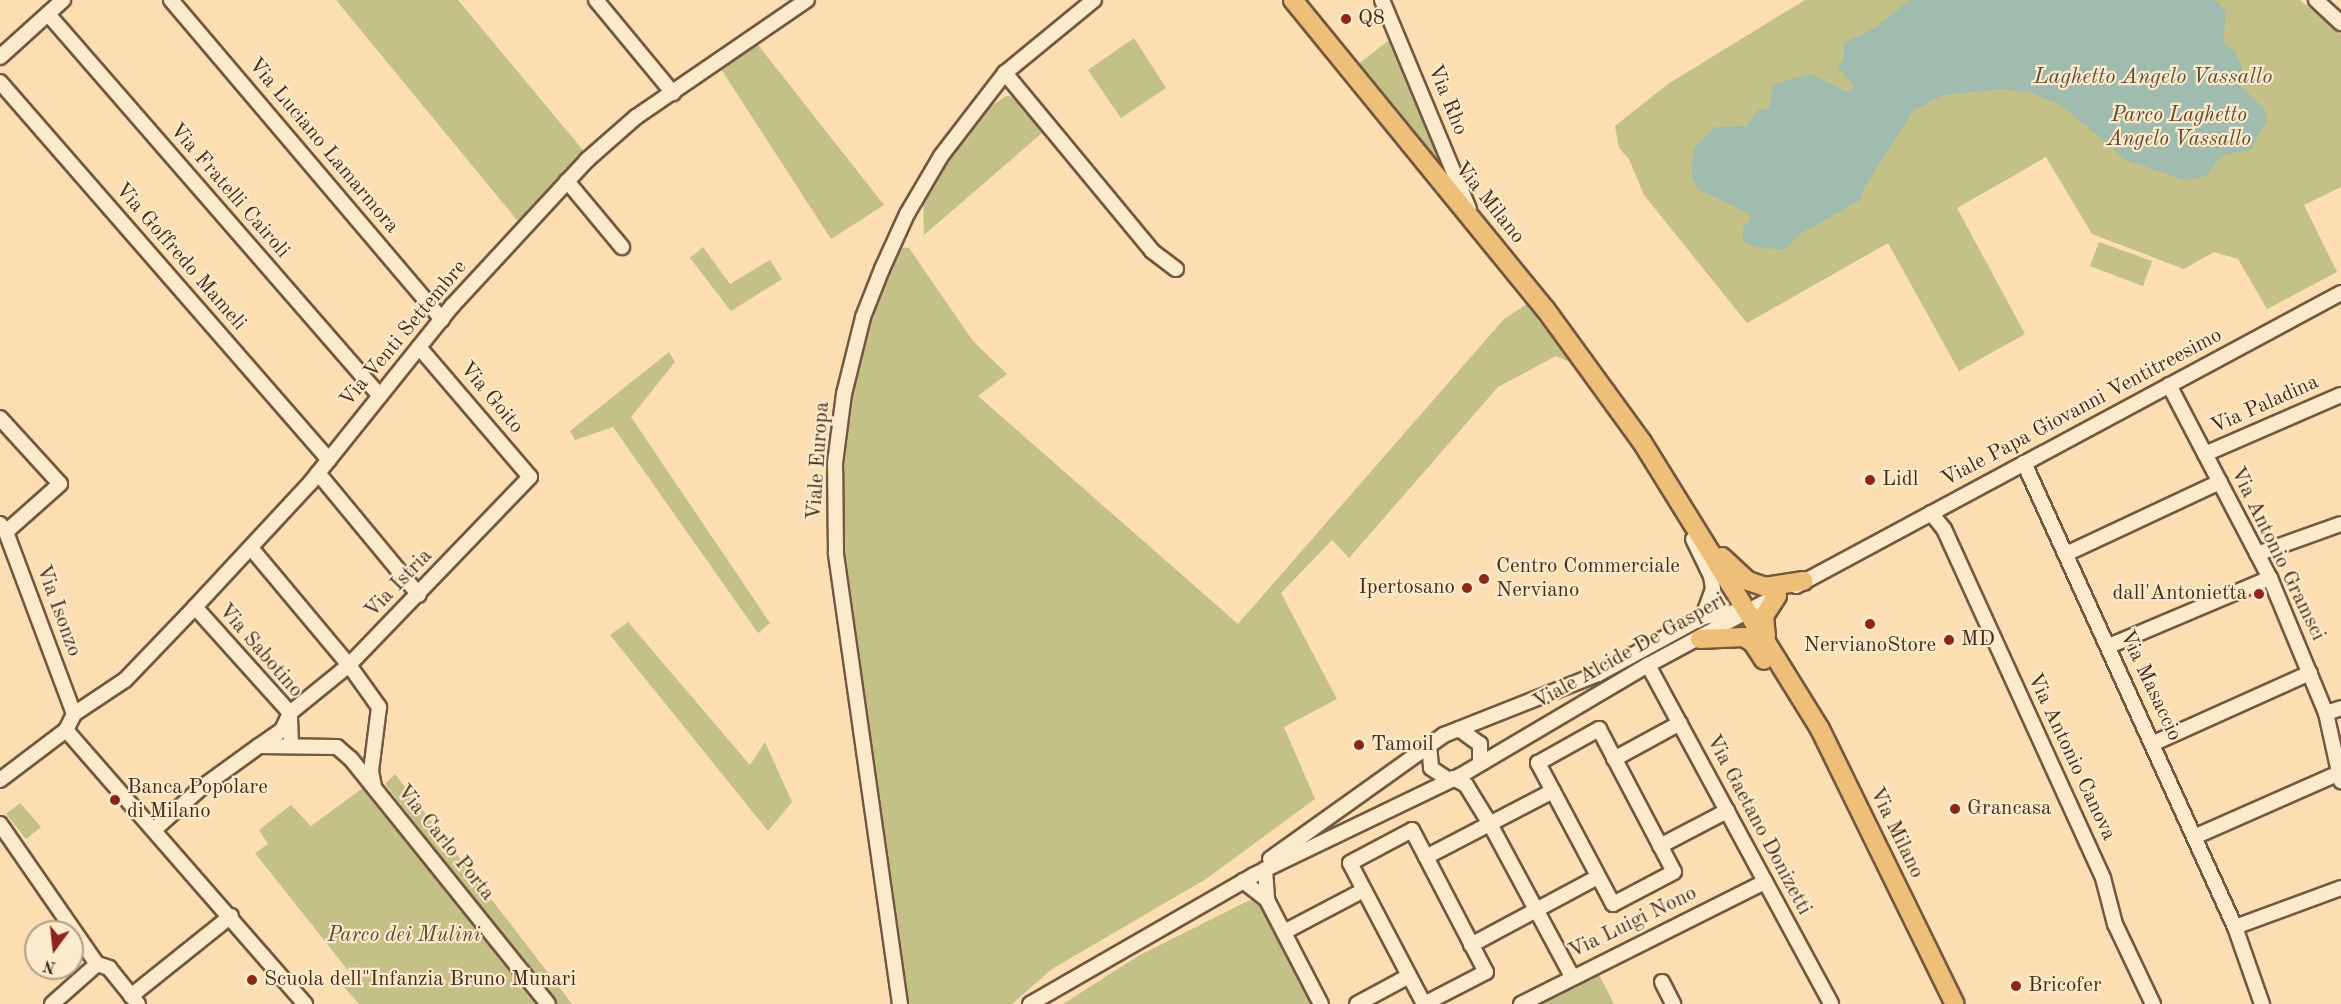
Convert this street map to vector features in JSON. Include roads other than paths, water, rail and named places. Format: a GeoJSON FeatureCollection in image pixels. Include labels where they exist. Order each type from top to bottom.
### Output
{"type":"FeatureCollection","features":[{"type":"Feature","properties":{"kind":"main road","name":"Via Milano"},"geometry":{"type":"LineString","coordinates":[[1293,0],[1546,310],[1642,442],[1820,729],[1955,1004]]}},
{"type":"Feature","properties":{"kind":"main road"},"geometry":{"type":"LineString","coordinates":[[1705,542],[1748,581],[1765,587],[1804,581]]}},
{"type":"Feature","properties":{"kind":"main road"},"geometry":{"type":"LineString","coordinates":[[1769,646],[1764,616],[1777,596]]}},
{"type":"Feature","properties":{"kind":"main road"},"geometry":{"type":"LineString","coordinates":[[1700,639],[1732,635],[1749,639],[1811,733]]}},
{"type":"Feature","properties":{"kind":"main road","name":"Via Milano"},"geometry":{"type":"LineString","coordinates":[[1792,685],[1811,733],[1945,1004]]}},
{"type":"Feature","properties":{"kind":"street"},"geometry":{"type":"LineString","coordinates":[[0,57],[63,0]]}},
{"type":"Feature","properties":{"kind":"street","name":"Via Luciano Lamarmora"},"geometry":{"type":"LineString","coordinates":[[171,0],[442,319]]}},
{"type":"Feature","properties":{"kind":"street"},"geometry":{"type":"LineString","coordinates":[[596,0],[673,93]]}},
{"type":"Feature","properties":{"kind":"street","name":"Via Venti Settembre"},"geometry":{"type":"LineString","coordinates":[[66,730],[74,714],[125,680],[251,548],[329,460],[442,319],[567,182],[636,117],[807,0]]}},
{"type":"Feature","properties":{"kind":"street","name":"Viale Europa"},"geometry":{"type":"LineString","coordinates":[[900,1004],[836,554],[837,438],[863,317],[893,242],[942,156],[1005,73],[1094,0]]}},
{"type":"Feature","properties":{"kind":"street","name":"Via Rho"},"geometry":{"type":"LineString","coordinates":[[1383,0],[1472,217]]}},
{"type":"Feature","properties":{"kind":"street"},"geometry":{"type":"LineString","coordinates":[[2316,0],[2341,23]]}},
{"type":"Feature","properties":{"kind":"street","name":"Via Fratelli Cairoli"},"geometry":{"type":"LineString","coordinates":[[48,14],[380,396]]}},
{"type":"Feature","properties":{"kind":"street"},"geometry":{"type":"LineString","coordinates":[[1005,73],[1152,251],[1176,269]]}},
{"type":"Feature","properties":{"kind":"street","name":"Via Goffredo Mameli"},"geometry":{"type":"LineString","coordinates":[[0,82],[329,460]]}},
{"type":"Feature","properties":{"kind":"street"},"geometry":{"type":"LineString","coordinates":[[567,182],[622,247]]}},
{"type":"Feature","properties":{"kind":"street","name":"Viale Papa Giovanni Ventitreesimo"},"geometry":{"type":"LineString","coordinates":[[1747,610],[2341,293]]}},
{"type":"Feature","properties":{"kind":"street","name":"Via Goito"},"geometry":{"type":"LineString","coordinates":[[420,347],[530,477]]}},
{"type":"Feature","properties":{"kind":"street","name":"Via Antonio Gramsci"},"geometry":{"type":"LineString","coordinates":[[2169,385],[2270,578],[2335,734],[2340,777]]}},
{"type":"Feature","properties":{"kind":"street","name":"Via Paladina"},"geometry":{"type":"LineString","coordinates":[[2205,454],[2341,395]]}},
{"type":"Feature","properties":{"kind":"street"},"geometry":{"type":"LineString","coordinates":[[0,418],[60,484],[3,528]]}},
{"type":"Feature","properties":{"kind":"street","name":"Via Milano"},"geometry":{"type":"LineString","coordinates":[[1642,442],[1711,576],[1712,601],[1703,617]]}},
{"type":"Feature","properties":{"kind":"street","name":"Via Masaccio"},"geometry":{"type":"LineString","coordinates":[[2024,463],[2154,743],[2235,927],[2262,1004]]}},
{"type":"Feature","properties":{"kind":"street"},"geometry":{"type":"LineString","coordinates":[[318,473],[419,595]]}},
{"type":"Feature","properties":{"kind":"street","name":"Via Istria"},"geometry":{"type":"LineString","coordinates":[[290,713],[349,665],[419,595],[530,477]]}},
{"type":"Feature","properties":{"kind":"street"},"geometry":{"type":"LineString","coordinates":[[2066,554],[2220,482]]}},
{"type":"Feature","properties":{"kind":"street","name":"Via Antonio Canova"},"geometry":{"type":"LineString","coordinates":[[1936,510],[2103,878],[2115,924],[2153,1004]]}},
{"type":"Feature","properties":{"kind":"street"},"geometry":{"type":"LineString","coordinates":[[2257,554],[2341,524]]}},
{"type":"Feature","properties":{"kind":"street","name":"Via Isonzo"},"geometry":{"type":"LineString","coordinates":[[3,528],[74,714]]}},
{"type":"Feature","properties":{"kind":"street"},"geometry":{"type":"LineString","coordinates":[[251,548],[349,665],[379,708],[370,771],[374,788]]}},
{"type":"Feature","properties":{"kind":"street"},"geometry":{"type":"LineString","coordinates":[[2109,646],[2270,578]]}},
{"type":"Feature","properties":{"kind":"street","name":"Via Sabotino"},"geometry":{"type":"LineString","coordinates":[[195,607],[290,713],[282,730],[259,746]]}},
{"type":"Feature","properties":{"kind":"street","name":"Viale Alcide De Gasperi"},"geometry":{"type":"LineString","coordinates":[[1251,878],[1429,744],[1459,729],[1598,674],[1703,617],[1747,610]]}},
{"type":"Feature","properties":{"kind":"street","name":"Viale Alcide De Gasperi"},"geometry":{"type":"LineString","coordinates":[[1030,1004],[1251,878],[1451,779],[1648,665],[1700,639],[1747,610]]}},
{"type":"Feature","properties":{"kind":"street","name":"Via Gaetano Donizetti"},"geometry":{"type":"LineString","coordinates":[[1648,665],[1831,1004]]}},
{"type":"Feature","properties":{"kind":"street"},"geometry":{"type":"LineString","coordinates":[[2154,743],[2310,673]]}},
{"type":"Feature","properties":{"kind":"street"},"geometry":{"type":"LineString","coordinates":[[2326,713],[2341,708]]}},
{"type":"Feature","properties":{"kind":"street"},"geometry":{"type":"LineString","coordinates":[[290,713],[291,745]]}},
{"type":"Feature","properties":{"kind":"street"},"geometry":{"type":"LineString","coordinates":[[1614,759],[1680,723]]}},
{"type":"Feature","properties":{"kind":"street"},"geometry":{"type":"LineString","coordinates":[[1459,729],[1480,744],[1471,792]]}},
{"type":"Feature","properties":{"kind":"street"},"geometry":{"type":"LineString","coordinates":[[1599,729],[1614,759],[1674,872],[1613,904],[1538,763],[1599,729]]}},
{"type":"Feature","properties":{"kind":"street"},"geometry":{"type":"LineString","coordinates":[[0,780],[66,730],[231,916],[305,1004]]}},
{"type":"Feature","properties":{"kind":"street"},"geometry":{"type":"LineString","coordinates":[[1429,744],[1431,768],[1471,792],[1572,976]]}},
{"type":"Feature","properties":{"kind":"street"},"geometry":{"type":"LineString","coordinates":[[155,829],[201,788],[259,746]]}},
{"type":"Feature","properties":{"kind":"street","name":"Via Carlo Porta"},"geometry":{"type":"LineString","coordinates":[[259,746],[336,747],[374,788],[548,1004]]}},
{"type":"Feature","properties":{"kind":"street"},"geometry":{"type":"LineString","coordinates":[[2194,837],[2340,777]]}},
{"type":"Feature","properties":{"kind":"street"},"geometry":{"type":"LineString","coordinates":[[1426,857],[1553,791]]}},
{"type":"Feature","properties":{"kind":"street"},"geometry":{"type":"LineString","coordinates":[[1660,846],[1726,811]]}},
{"type":"Feature","properties":{"kind":"street"},"geometry":{"type":"LineString","coordinates":[[0,824],[97,964],[108,968],[135,1000],[231,916]]}},
{"type":"Feature","properties":{"kind":"street"},"geometry":{"type":"LineString","coordinates":[[1412,830],[1426,857],[1486,972],[1424,1004],[1350,862],[1412,830]]}},
{"type":"Feature","properties":{"kind":"street"},"geometry":{"type":"LineString","coordinates":[[1472,945],[1598,877]]}},
{"type":"Feature","properties":{"kind":"street"},"geometry":{"type":"LineString","coordinates":[[1251,878],[1267,900]]}},
{"type":"Feature","properties":{"kind":"street"},"geometry":{"type":"LineString","coordinates":[[1251,878],[1267,900],[1321,1004]]}},
{"type":"Feature","properties":{"kind":"street","name":"Via Luigi Nono"},"geometry":{"type":"LineString","coordinates":[[1521,1004],[1572,976],[1765,882]]}},
{"type":"Feature","properties":{"kind":"street"},"geometry":{"type":"LineString","coordinates":[[2235,927],[2341,888]]}},
{"type":"Feature","properties":{"kind":"street"},"geometry":{"type":"LineString","coordinates":[[1284,932],[1364,890]]}},
{"type":"Feature","properties":{"kind":"street"},"geometry":{"type":"LineString","coordinates":[[52,1004],[97,964]]}},
{"type":"Feature","properties":{"kind":"street"},"geometry":{"type":"LineString","coordinates":[[1357,1004],[1409,976]]}},
{"type":"Feature","properties":{"kind":"street"},"geometry":{"type":"LineString","coordinates":[[1662,982],[1674,1004]]}},
{"type":"Feature","properties":{"kind":"water","name":"Laghetto Angelo Vassallo"},"geometry":{"type":"Polygon","coordinates":[[[1910,0],[2215,0],[2226,11],[2223,43],[2235,51],[2245,76],[2241,86],[2266,111],[2266,122],[2250,150],[2222,155],[2206,176],[2185,180],[2126,160],[2063,106],[2032,93],[2003,89],[1943,95],[1913,111],[1864,188],[1860,200],[1798,235],[1784,250],[1754,247],[1743,240],[1743,228],[1751,219],[1749,214],[1698,189],[1692,176],[1693,150],[1715,127],[1747,126],[1758,110],[1769,109],[1773,84],[1811,74],[1847,92],[1852,90],[1853,85],[1838,68],[1844,56],[1844,43],[1875,28],[1910,0]]]}},
{"type":"Feature","properties":{"kind":"place","name":"Q8"},"geometry":{"type":"Point","coordinates":[1346,19]}},
{"type":"Feature","properties":{"kind":"place","name":"Lidl"},"geometry":{"type":"Point","coordinates":[1870,480]}},
{"type":"Feature","properties":{"kind":"place","name":"Centro Commerciale Nerviano"},"geometry":{"type":"Point","coordinates":[1484,579]}},
{"type":"Feature","properties":{"kind":"place","name":"Ipertosano"},"geometry":{"type":"Point","coordinates":[1467,588]}},
{"type":"Feature","properties":{"kind":"place","name":"dall'Antonietta"},"geometry":{"type":"Point","coordinates":[2259,594]}},
{"type":"Feature","properties":{"kind":"place","name":"NervianoStore"},"geometry":{"type":"Point","coordinates":[1870,624]}},
{"type":"Feature","properties":{"kind":"place","name":"MD"},"geometry":{"type":"Point","coordinates":[1949,640]}},
{"type":"Feature","properties":{"kind":"place","name":"Tamoil"},"geometry":{"type":"Point","coordinates":[1359,745]}},
{"type":"Feature","properties":{"kind":"place","name":"Banca Popolare di Milano"},"geometry":{"type":"Point","coordinates":[115,800]}},
{"type":"Feature","properties":{"kind":"place","name":"Grancasa"},"geometry":{"type":"Point","coordinates":[1955,809]}},
{"type":"Feature","properties":{"kind":"place","name":"Scuola dell\"Infanzia Bruno Munari"},"geometry":{"type":"Point","coordinates":[252,980]}},
{"type":"Feature","properties":{"kind":"place","name":"Bricofer"},"geometry":{"type":"Point","coordinates":[2016,986]}},
{"type":"Feature","properties":{"kind":"park label","name":"Parco Laghetto Angelo Vassallo"},"geometry":{"type":"Point","coordinates":[2179,128]}},
{"type":"Feature","properties":{"kind":"park label","name":"Parco dei Mulini"},"geometry":{"type":"Point","coordinates":[404,936]}}]}
